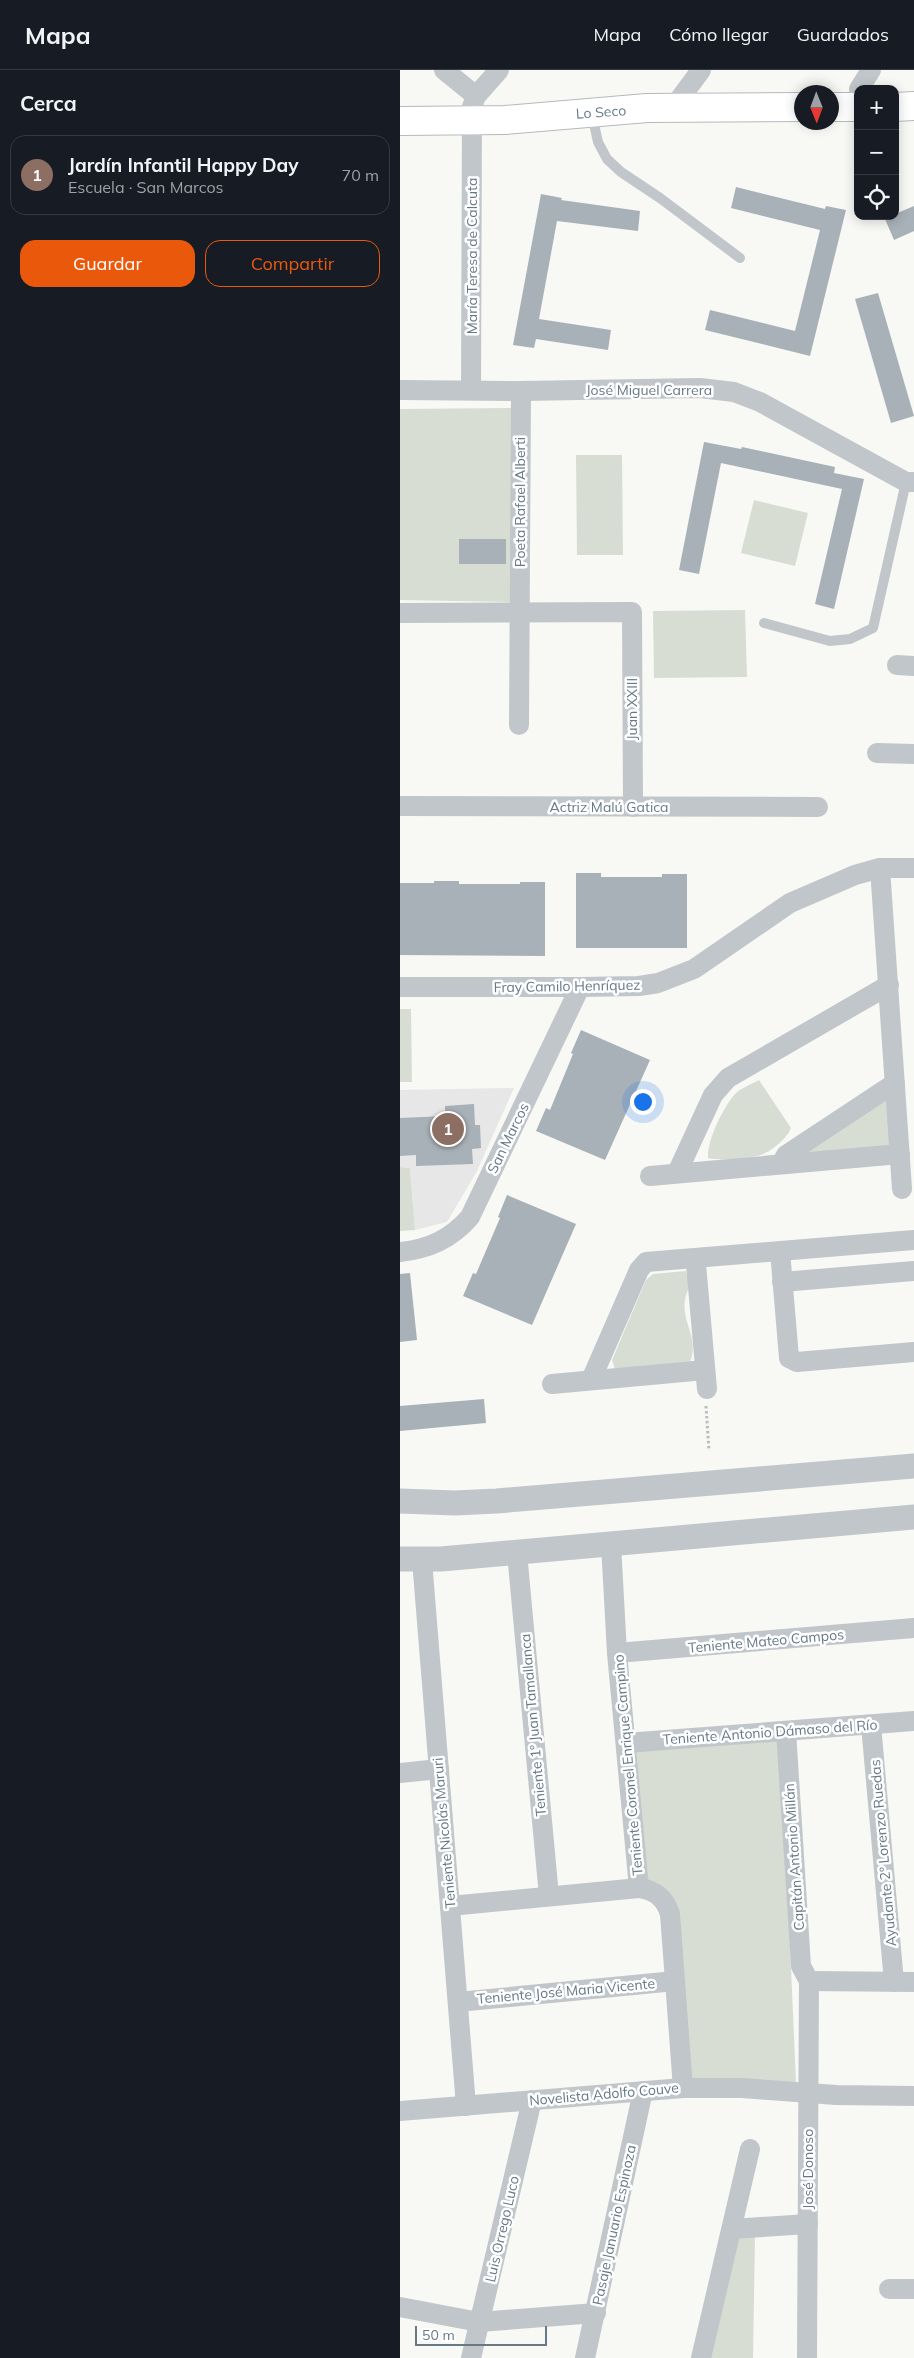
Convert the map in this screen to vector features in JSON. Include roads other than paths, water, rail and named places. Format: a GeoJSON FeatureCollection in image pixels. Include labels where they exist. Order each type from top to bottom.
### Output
{"type":"FeatureCollection","features":[{"type":"Feature","properties":{"kind":"main road"},"geometry":{"type":"LineString","coordinates":[[899,106],[914,106]]}},
{"type":"Feature","properties":{"kind":"main road","name":"Lo Seco"},"geometry":{"type":"LineString","coordinates":[[400,121],[474,109],[592,114],[672,108],[794,107]]}},
{"type":"Feature","properties":{"kind":"street"},"geometry":{"type":"LineString","coordinates":[[444,70],[474,109],[499,70]]}},
{"type":"Feature","properties":{"kind":"street"},"geometry":{"type":"LineString","coordinates":[[672,108],[701,70]]}},
{"type":"Feature","properties":{"kind":"street"},"geometry":{"type":"LineString","coordinates":[[851,100],[872,70]]}},
{"type":"Feature","properties":{"kind":"street","name":"María Teresa de Calcuta"},"geometry":{"type":"LineString","coordinates":[[471,390],[474,109]]}},
{"type":"Feature","properties":{"kind":"street","name":"José Miguel Carrera"},"geometry":{"type":"LineString","coordinates":[[400,390],[521,391],[700,388],[734,392],[760,402],[910,482]]}},
{"type":"Feature","properties":{"kind":"street","name":"Poeta Rafael Alberti"},"geometry":{"type":"LineString","coordinates":[[519,725],[521,391]]}},
{"type":"Feature","properties":{"kind":"street","name":"Juan XXIII"},"geometry":{"type":"LineString","coordinates":[[520,614],[632,612],[633,807]]}},
{"type":"Feature","properties":{"kind":"street"},"geometry":{"type":"LineString","coordinates":[[400,613],[520,614]]}},
{"type":"Feature","properties":{"kind":"street"},"geometry":{"type":"LineString","coordinates":[[877,753],[914,754]]}},
{"type":"Feature","properties":{"kind":"street","name":"Actriz Malú Gatica"},"geometry":{"type":"LineString","coordinates":[[400,806],[818,807]]}},
{"type":"Feature","properties":{"kind":"street"},"geometry":{"type":"LineString","coordinates":[[880,868],[902,1189]]}},
{"type":"Feature","properties":{"kind":"street","name":"Fray Camilo Henríquez"},"geometry":{"type":"LineString","coordinates":[[400,987],[639,986],[677,977],[694,969],[790,903],[855,875],[880,868],[914,868]]}},
{"type":"Feature","properties":{"kind":"street"},"geometry":{"type":"LineString","coordinates":[[676,1173],[713,1095],[728,1078],[889,985]]}},
{"type":"Feature","properties":{"kind":"street","name":"San Marcos"},"geometry":{"type":"LineString","coordinates":[[400,1252],[418,1249],[441,1241],[452,1235],[470,1217],[580,987]]}},
{"type":"Feature","properties":{"kind":"street"},"geometry":{"type":"LineString","coordinates":[[780,1164],[786,1155],[895,1083]]}},
{"type":"Feature","properties":{"kind":"street"},"geometry":{"type":"LineString","coordinates":[[650,1176],[900,1154]]}},
{"type":"Feature","properties":{"kind":"street"},"geometry":{"type":"LineString","coordinates":[[591,1380],[639,1270],[646,1262],[914,1240]]}},
{"type":"Feature","properties":{"kind":"street"},"geometry":{"type":"LineString","coordinates":[[780,1251],[789,1358],[797,1362],[914,1352]]}},
{"type":"Feature","properties":{"kind":"street"},"geometry":{"type":"LineString","coordinates":[[552,1384],[591,1380],[706,1379],[696,1264],[698,1258]]}},
{"type":"Feature","properties":{"kind":"street"},"geometry":{"type":"LineString","coordinates":[[782,1282],[914,1270]]}},
{"type":"Feature","properties":{"kind":"street"},"geometry":{"type":"LineString","coordinates":[[400,1501],[455,1503],[497,1501],[914,1466]]}},
{"type":"Feature","properties":{"kind":"street"},"geometry":{"type":"LineString","coordinates":[[411,1559],[517,1553],[914,1517]]}},
{"type":"Feature","properties":{"kind":"street","name":"Teniente Coronel Enrique Campino"},"geometry":{"type":"LineString","coordinates":[[611,1544],[617,1653],[638,1888],[653,1891],[668,1907],[683,2088]]}},
{"type":"Feature","properties":{"kind":"street","name":"Teniente 1º Juan Tamallanca"},"geometry":{"type":"LineString","coordinates":[[517,1553],[549,1896]]}},
{"type":"Feature","properties":{"kind":"street","name":"Teniente Nicolás Maruri"},"geometry":{"type":"LineString","coordinates":[[411,1559],[439,1769],[466,2106]]}},
{"type":"Feature","properties":{"kind":"street","name":"Teniente Mateo Campos"},"geometry":{"type":"LineString","coordinates":[[617,1653],[914,1628]]}},
{"type":"Feature","properties":{"kind":"street","name":"Teniente Antonio Dámaso del Río"},"geometry":{"type":"LineString","coordinates":[[626,1743],[914,1721]]}},
{"type":"Feature","properties":{"kind":"street","name":"Ayudante 2º Lorenzo Ruedas"},"geometry":{"type":"LineString","coordinates":[[871,1725],[894,1982]]}},
{"type":"Feature","properties":{"kind":"street","name":"Capitán Antonio Millán"},"geometry":{"type":"LineString","coordinates":[[786,1731],[801,1966],[809,1980]]}},
{"type":"Feature","properties":{"kind":"street"},"geometry":{"type":"LineString","coordinates":[[400,1773],[439,1769]]}},
{"type":"Feature","properties":{"kind":"street"},"geometry":{"type":"LineString","coordinates":[[450,1906],[638,1888]]}},
{"type":"Feature","properties":{"kind":"street"},"geometry":{"type":"LineString","coordinates":[[809,1980],[914,1982]]}},
{"type":"Feature","properties":{"kind":"street","name":"José Donoso"},"geometry":{"type":"LineString","coordinates":[[807,2358],[809,1980]]}},
{"type":"Feature","properties":{"kind":"street","name":"Teniente José Maria Vicente"},"geometry":{"type":"LineString","coordinates":[[458,2002],[675,1981]]}},
{"type":"Feature","properties":{"kind":"street","name":"Novelista Adolfo Couve"},"geometry":{"type":"LineString","coordinates":[[401,2116],[466,2106],[683,2088],[742,2088],[808,2093],[914,2096]]}},
{"type":"Feature","properties":{"kind":"street","name":"Pasaje Januario Espinoza"},"geometry":{"type":"LineString","coordinates":[[585,2358],[643,2091]]}},
{"type":"Feature","properties":{"kind":"street","name":"Luis Orrego Luco"},"geometry":{"type":"LineString","coordinates":[[471,2358],[532,2100]]}},
{"type":"Feature","properties":{"kind":"street"},"geometry":{"type":"LineString","coordinates":[[701,2358],[750,2149]]}},
{"type":"Feature","properties":{"kind":"street"},"geometry":{"type":"LineString","coordinates":[[732,2229],[808,2224]]}},
{"type":"Feature","properties":{"kind":"street"},"geometry":{"type":"LineString","coordinates":[[889,2289],[914,2289]]}},
{"type":"Feature","properties":{"kind":"street"},"geometry":{"type":"LineString","coordinates":[[400,2307],[479,2322],[596,2313]]}},
{"type":"Feature","properties":{"kind":"lane"},"geometry":{"type":"LineString","coordinates":[[592,114],[598,142],[607,159],[740,258]]}},
{"type":"Feature","properties":{"kind":"lane"},"geometry":{"type":"LineString","coordinates":[[764,623],[830,641],[850,640],[873,628],[910,482]]}},
{"type":"Feature","properties":{"kind":"place","name":"Jardín Infantil Happy Day"},"geometry":{"type":"Point","coordinates":[448,1129]}}]}
